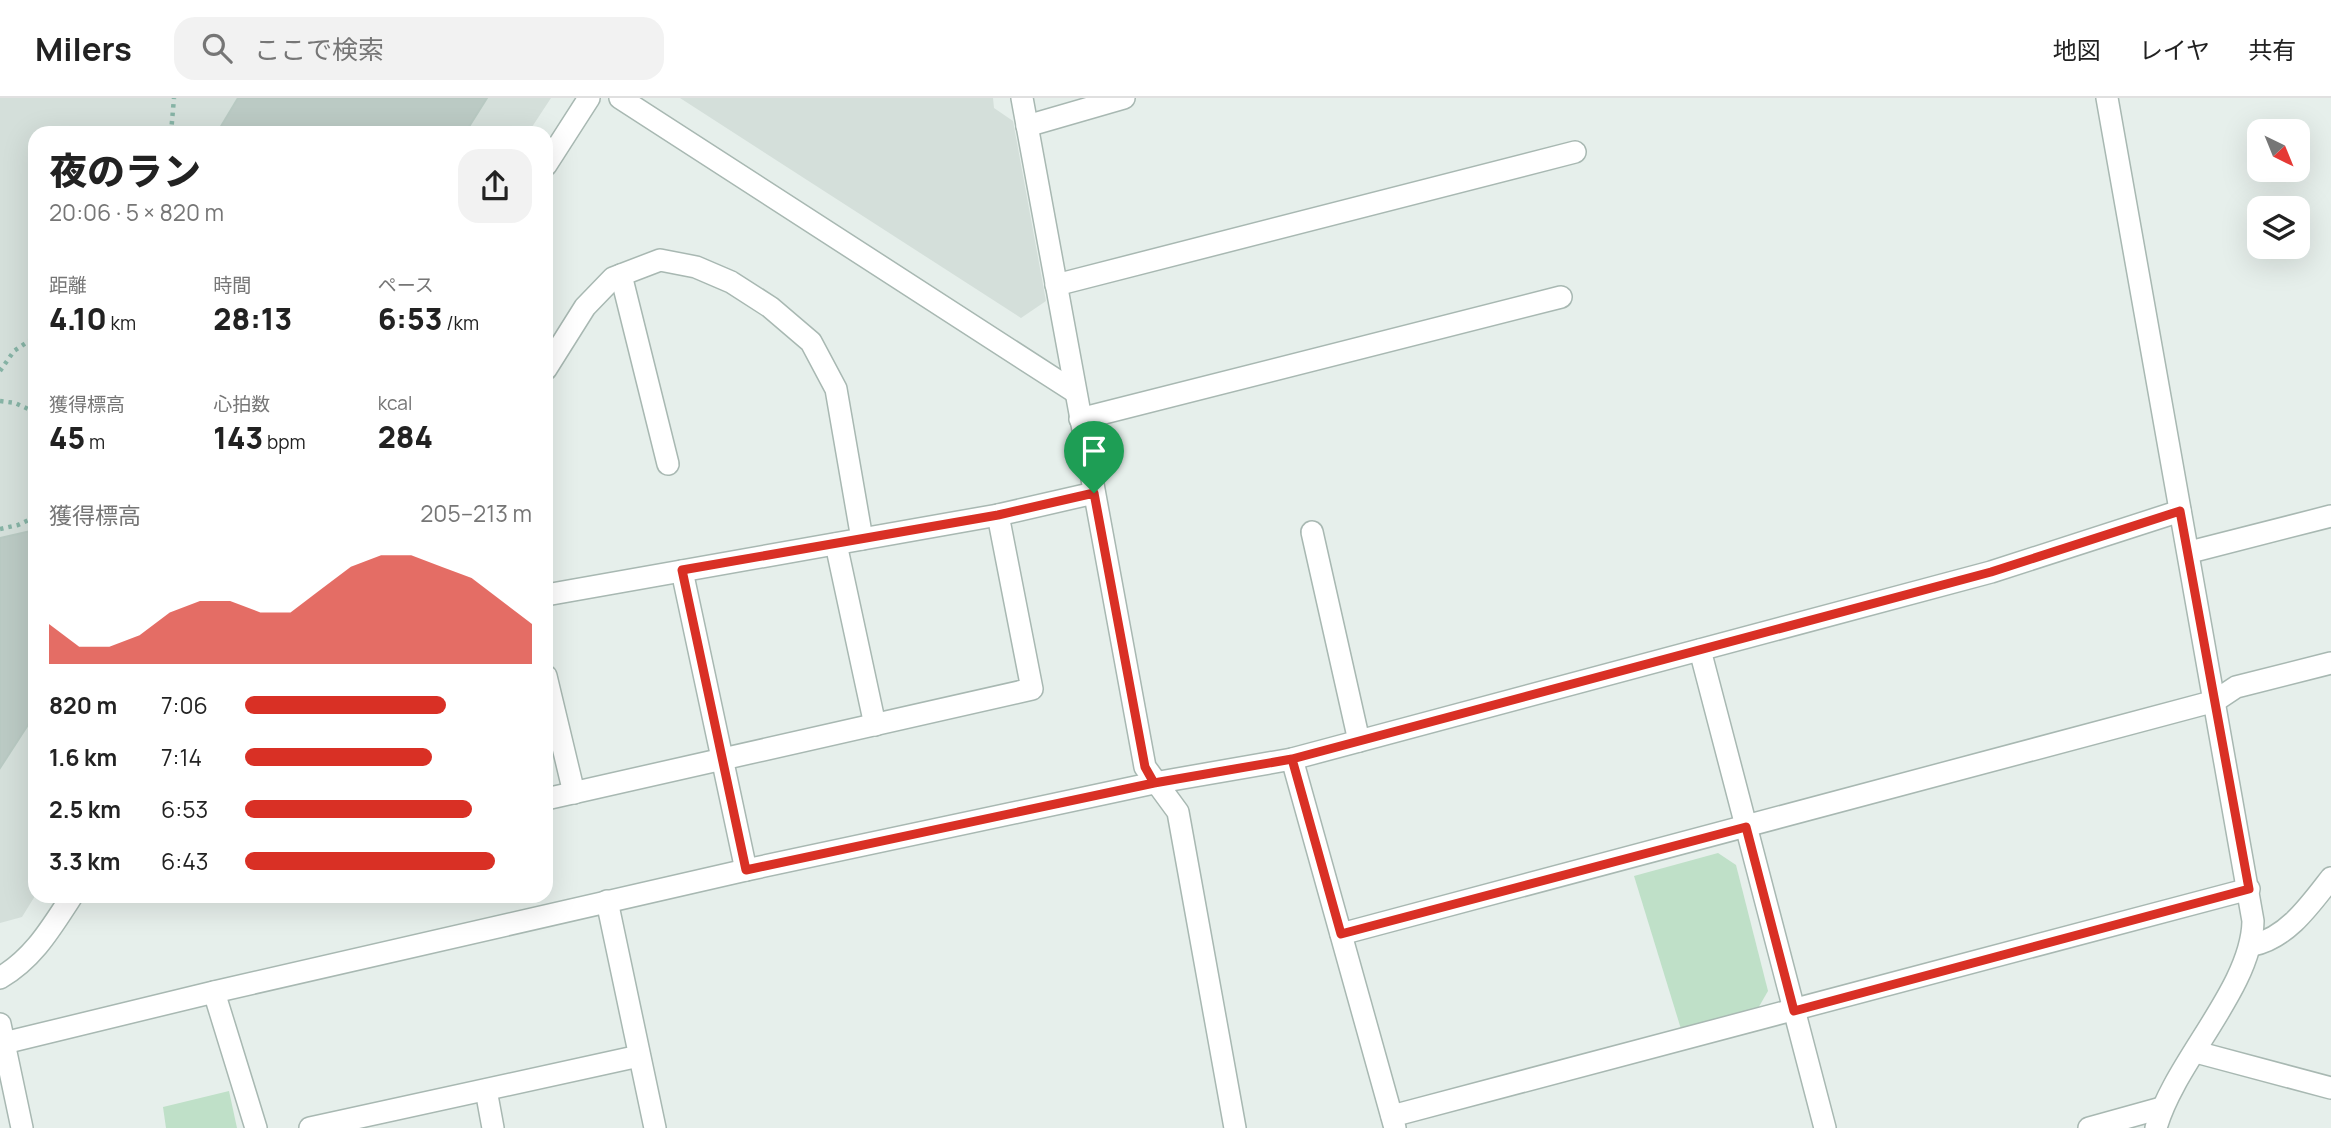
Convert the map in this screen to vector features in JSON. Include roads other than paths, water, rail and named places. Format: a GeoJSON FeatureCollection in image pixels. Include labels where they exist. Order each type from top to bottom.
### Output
{"type":"FeatureCollection","features":[{"type":"Feature","properties":{"kind":"street"},"geometry":{"type":"LineString","coordinates":[[553,154],[589,98]]}},
{"type":"Feature","properties":{"kind":"street"},"geometry":{"type":"LineString","coordinates":[[620,98],[1075,392]]}},
{"type":"Feature","properties":{"kind":"street"},"geometry":{"type":"LineString","coordinates":[[1022,98],[1145,767],[1178,813],[1235,1128]]}},
{"type":"Feature","properties":{"kind":"street"},"geometry":{"type":"LineString","coordinates":[[1027,125],[1124,98]]}},
{"type":"Feature","properties":{"kind":"street"},"geometry":{"type":"LineString","coordinates":[[2089,1128],[2159,1118],[2253,945],[2249,889],[2107,98]]}},
{"type":"Feature","properties":{"kind":"street"},"geometry":{"type":"LineString","coordinates":[[1056,285],[1575,152]]}},
{"type":"Feature","properties":{"kind":"street"},"geometry":{"type":"LineString","coordinates":[[553,358],[585,307],[613,278],[660,260],[696,267],[731,282],[760,301],[811,342],[836,388],[862,539]]}},
{"type":"Feature","properties":{"kind":"street"},"geometry":{"type":"LineString","coordinates":[[621,275],[668,464]]}},
{"type":"Feature","properties":{"kind":"street"},"geometry":{"type":"LineString","coordinates":[[1080,419],[1561,297]]}},
{"type":"Feature","properties":{"kind":"street"},"geometry":{"type":"LineString","coordinates":[[553,594],[998,515],[1094,493]]}},
{"type":"Feature","properties":{"kind":"street"},"geometry":{"type":"LineString","coordinates":[[22,1128],[5,1076],[2,1034],[214,992],[746,870],[1154,783],[1292,759],[1991,572],[2180,511]]}},
{"type":"Feature","properties":{"kind":"street"},"geometry":{"type":"LineString","coordinates":[[553,798],[1032,689],[998,515]]}},
{"type":"Feature","properties":{"kind":"street"},"geometry":{"type":"LineString","coordinates":[[2190,552],[2331,516]]}},
{"type":"Feature","properties":{"kind":"street"},"geometry":{"type":"LineString","coordinates":[[1312,532],[1359,741]]}},
{"type":"Feature","properties":{"kind":"street"},"geometry":{"type":"LineString","coordinates":[[836,544],[875,724]]}},
{"type":"Feature","properties":{"kind":"street"},"geometry":{"type":"LineString","coordinates":[[682,570],[746,870]]}},
{"type":"Feature","properties":{"kind":"street"},"geometry":{"type":"LineString","coordinates":[[1700,650],[1825,1128]]}},
{"type":"Feature","properties":{"kind":"street"},"geometry":{"type":"LineString","coordinates":[[1341,934],[2215,701],[2236,687],[2331,663]]}},
{"type":"Feature","properties":{"kind":"street"},"geometry":{"type":"LineString","coordinates":[[553,705],[574,793]]}},
{"type":"Feature","properties":{"kind":"street"},"geometry":{"type":"LineString","coordinates":[[1292,759],[1393,1122],[2249,889]]}},
{"type":"Feature","properties":{"kind":"street"},"geometry":{"type":"LineString","coordinates":[[2253,945],[2272,941],[2310,905],[2331,878]]}},
{"type":"Feature","properties":{"kind":"street"},"geometry":{"type":"LineString","coordinates":[[607,901],[655,1128]]}},
{"type":"Feature","properties":{"kind":"street"},"geometry":{"type":"LineString","coordinates":[[0,978],[19,967],[40,944],[67,903]]}},
{"type":"Feature","properties":{"kind":"street"},"geometry":{"type":"LineString","coordinates":[[214,992],[256,1128]]}},
{"type":"Feature","properties":{"kind":"street"},"geometry":{"type":"LineString","coordinates":[[2196,1052],[2331,1088]]}},
{"type":"Feature","properties":{"kind":"street"},"geometry":{"type":"LineString","coordinates":[[310,1128],[336,1125],[639,1056]]}},
{"type":"Feature","properties":{"kind":"street"},"geometry":{"type":"LineString","coordinates":[[486,1090],[493,1128]]}}]}
